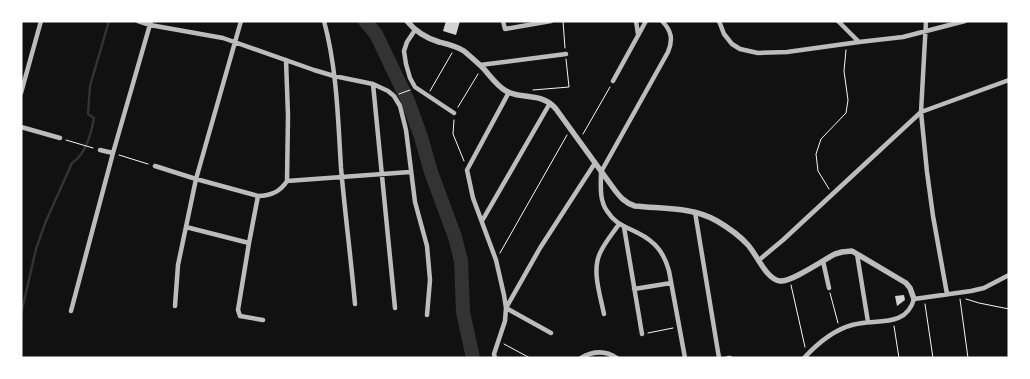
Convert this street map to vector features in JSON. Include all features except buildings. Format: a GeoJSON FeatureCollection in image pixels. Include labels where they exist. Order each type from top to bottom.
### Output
{"type":"FeatureCollection","features":[{"type":"Feature","properties":{"kind":"street"},"geometry":{"type":"LineString","coordinates":[[21,93],[41,21]]}},
{"type":"Feature","properties":{"kind":"street"},"geometry":{"type":"LineString","coordinates":[[138,21],[215,36],[334,76],[373,84],[394,96],[400,106],[406,130],[415,202],[427,246],[430,280],[427,315]]}},
{"type":"Feature","properties":{"kind":"street"},"geometry":{"type":"LineString","coordinates":[[175,306],[178,265],[196,179],[241,21]]}},
{"type":"Feature","properties":{"kind":"street"},"geometry":{"type":"LineString","coordinates":[[324,21],[331,51],[334,76],[355,304]]}},
{"type":"Feature","properties":{"kind":"street"},"geometry":{"type":"LineString","coordinates":[[407,21],[415,30],[432,40],[462,50],[502,88],[509,92],[542,98],[550,103],[614,189],[629,204],[695,212],[715,220],[730,229],[748,245],[774,279],[790,279],[835,254],[848,251],[857,253],[906,283],[912,292],[913,304],[907,313],[894,320],[868,322],[852,325],[840,330],[819,343],[806,356]]}},
{"type":"Feature","properties":{"kind":"street"},"geometry":{"type":"LineString","coordinates":[[504,21],[505,29],[551,21]]}},
{"type":"Feature","properties":{"kind":"street"},"geometry":{"type":"LineString","coordinates":[[636,21],[638,35]]}},
{"type":"Feature","properties":{"kind":"street"},"geometry":{"type":"LineString","coordinates":[[613,81],[646,21]]}},
{"type":"Feature","properties":{"kind":"street"},"geometry":{"type":"LineString","coordinates":[[662,21],[669,29],[671,44],[601,172],[601,192],[606,210],[619,224],[638,233],[657,247],[666,258],[685,358]]}},
{"type":"Feature","properties":{"kind":"street"},"geometry":{"type":"LineString","coordinates":[[719,21],[728,40],[740,49],[758,53],[787,52],[903,38],[965,21]]}},
{"type":"Feature","properties":{"kind":"street"},"geometry":{"type":"LineString","coordinates":[[838,21],[859,42]]}},
{"type":"Feature","properties":{"kind":"street"},"geometry":{"type":"LineString","coordinates":[[926,21],[921,112],[930,198],[948,294]]}},
{"type":"Feature","properties":{"kind":"street"},"geometry":{"type":"LineString","coordinates":[[71,311],[150,23]]}},
{"type":"Feature","properties":{"kind":"street"},"geometry":{"type":"LineString","coordinates":[[415,30],[407,42],[404,51],[410,78],[415,88],[454,113]]}},
{"type":"Feature","properties":{"kind":"street"},"geometry":{"type":"LineString","coordinates":[[481,66],[566,54]]}},
{"type":"Feature","properties":{"kind":"street"},"geometry":{"type":"LineString","coordinates":[[286,60],[288,116],[287,182]]}},
{"type":"Feature","properties":{"kind":"street"},"geometry":{"type":"LineString","coordinates":[[759,260],[921,112],[1009,80]]}},
{"type":"Feature","properties":{"kind":"street"},"geometry":{"type":"LineString","coordinates":[[373,84],[395,308]]}},
{"type":"Feature","properties":{"kind":"street"},"geometry":{"type":"LineString","coordinates":[[495,358],[494,354],[505,321],[506,308],[496,260],[474,198],[467,170],[509,92]]}},
{"type":"Feature","properties":{"kind":"street"},"geometry":{"type":"LineString","coordinates":[[482,221],[550,103]]}},
{"type":"Feature","properties":{"kind":"street"},"geometry":{"type":"LineString","coordinates":[[21,127],[60,138]]}},
{"type":"Feature","properties":{"kind":"street"},"geometry":{"type":"LineString","coordinates":[[100,150],[113,153]]}},
{"type":"Feature","properties":{"kind":"street"},"geometry":{"type":"LineString","coordinates":[[506,308],[540,248],[595,163]]}},
{"type":"Feature","properties":{"kind":"street"},"geometry":{"type":"LineString","coordinates":[[155,166],[258,196],[268,196],[277,192],[287,182],[410,172]]}},
{"type":"Feature","properties":{"kind":"street"},"geometry":{"type":"LineString","coordinates":[[258,196],[248,243],[238,310],[240,316],[263,320]]}},
{"type":"Feature","properties":{"kind":"street"},"geometry":{"type":"LineString","coordinates":[[695,212],[719,358]]}},
{"type":"Feature","properties":{"kind":"street"},"geometry":{"type":"LineString","coordinates":[[604,314],[597,279],[597,260],[600,251],[619,224]]}},
{"type":"Feature","properties":{"kind":"street"},"geometry":{"type":"LineString","coordinates":[[186,227],[248,243]]}},
{"type":"Feature","properties":{"kind":"street"},"geometry":{"type":"LineString","coordinates":[[624,227],[642,334]]}},
{"type":"Feature","properties":{"kind":"street"},"geometry":{"type":"LineString","coordinates":[[857,253],[868,322]]}},
{"type":"Feature","properties":{"kind":"street"},"geometry":{"type":"LineString","coordinates":[[823,262],[829,288]]}},
{"type":"Feature","properties":{"kind":"street"},"geometry":{"type":"LineString","coordinates":[[914,299],[971,292],[984,288],[1009,275]]}},
{"type":"Feature","properties":{"kind":"street"},"geometry":{"type":"LineString","coordinates":[[634,289],[671,283]]}},
{"type":"Feature","properties":{"kind":"street"},"geometry":{"type":"LineString","coordinates":[[506,308],[551,333]]}},
{"type":"Feature","properties":{"kind":"street"},"geometry":{"type":"LineString","coordinates":[[581,358],[585,355],[602,352],[608,352],[617,358]]}},
{"type":"Feature","properties":{"kind":"path"},"geometry":{"type":"LineString","coordinates":[[832,193],[818,171],[816,154],[821,139],[846,113],[848,100],[844,71],[846,44]]}},
{"type":"Feature","properties":{"kind":"path"},"geometry":{"type":"LineString","coordinates":[[428,96],[455,47]]}},
{"type":"Feature","properties":{"kind":"path"},"geometry":{"type":"LineString","coordinates":[[467,170],[453,134],[454,113],[481,66]]}},
{"type":"Feature","properties":{"kind":"path"},"geometry":{"type":"LineString","coordinates":[[579,141],[613,81]]}},
{"type":"Feature","properties":{"kind":"path"},"geometry":{"type":"LineString","coordinates":[[527,90],[569,87]]}},
{"type":"Feature","properties":{"kind":"path"},"geometry":{"type":"LineString","coordinates":[[401,93],[408,90]]}},
{"type":"Feature","properties":{"kind":"path"},"geometry":{"type":"LineString","coordinates":[[496,260],[570,129]]}},
{"type":"Feature","properties":{"kind":"path"},"geometry":{"type":"LineString","coordinates":[[60,138],[91,147]]}},
{"type":"Feature","properties":{"kind":"path"},"geometry":{"type":"LineString","coordinates":[[113,153],[155,166]]}},
{"type":"Feature","properties":{"kind":"path"},"geometry":{"type":"LineString","coordinates":[[790,279],[806,356]]}},
{"type":"Feature","properties":{"kind":"path"},"geometry":{"type":"LineString","coordinates":[[829,288],[840,330]]}},
{"type":"Feature","properties":{"kind":"path"},"geometry":{"type":"LineString","coordinates":[[968,358],[959,297],[1009,309]]}},
{"type":"Feature","properties":{"kind":"path"},"geometry":{"type":"LineString","coordinates":[[924,298],[933,358]]}},
{"type":"Feature","properties":{"kind":"path"},"geometry":{"type":"LineString","coordinates":[[894,320],[899,358]]}},
{"type":"Feature","properties":{"kind":"path"},"geometry":{"type":"LineString","coordinates":[[642,334],[679,327]]}},
{"type":"Feature","properties":{"kind":"path"},"geometry":{"type":"LineString","coordinates":[[499,342],[530,358]]}},
{"type":"Feature","properties":{"kind":"waterway"},"geometry":{"type":"LineString","coordinates":[[21,322],[36,249],[46,221],[72,163],[81,154],[89,137],[94,118],[88,114],[90,86],[109,21]]}},
{"type":"Feature","properties":{"kind":"waterway"},"geometry":{"type":"LineString","coordinates":[[365,21],[376,34],[408,101],[455,237],[461,261],[463,312],[473,358]]}}]}
